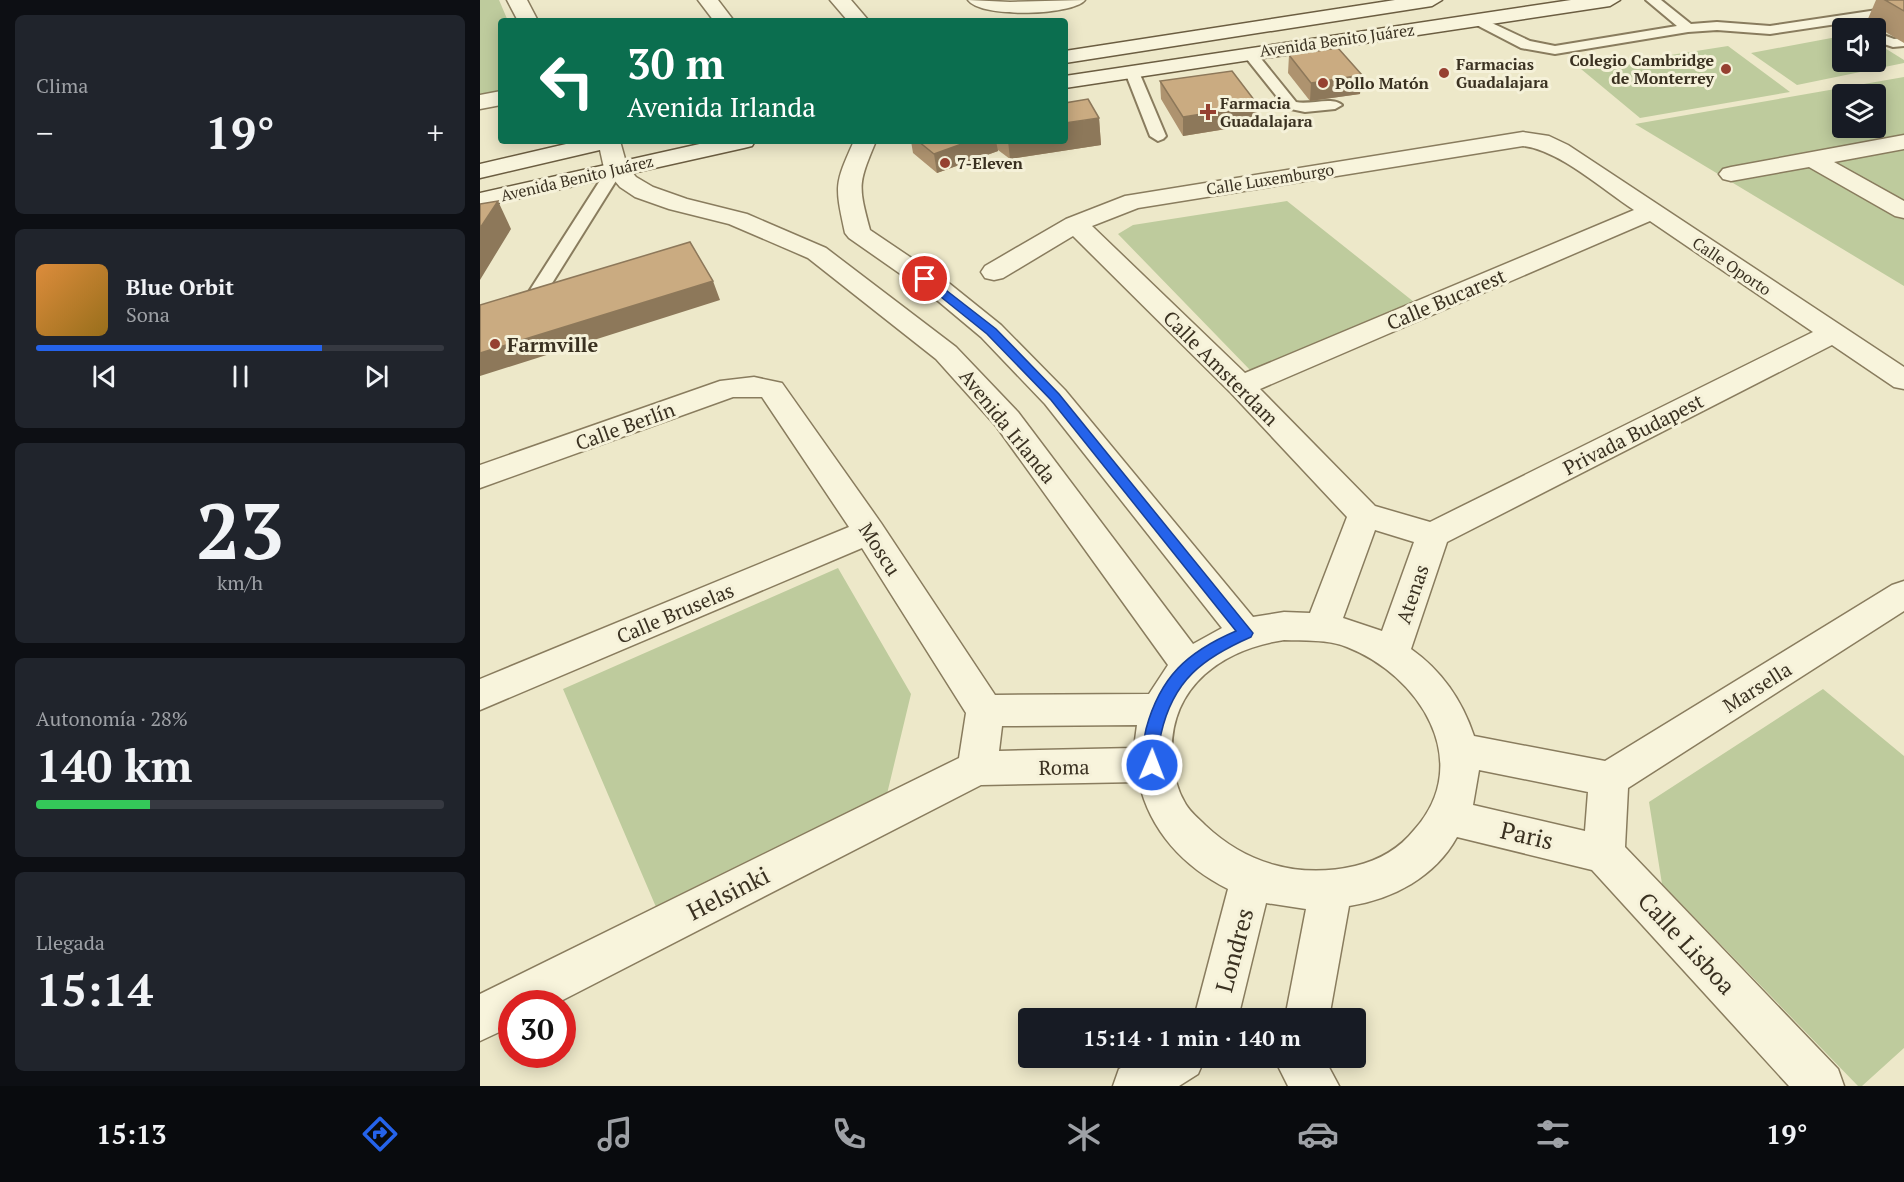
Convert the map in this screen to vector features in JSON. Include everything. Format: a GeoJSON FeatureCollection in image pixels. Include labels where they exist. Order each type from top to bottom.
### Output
{"type":"FeatureCollection","features":[{"type":"Feature","properties":{"kind":"street"},"geometry":{"type":"LineString","coordinates":[[517,0],[526,18]]}},
{"type":"Feature","properties":{"kind":"street"},"geometry":{"type":"LineString","coordinates":[[708,0],[722,18]]}},
{"type":"Feature","properties":{"kind":"street"},"geometry":{"type":"LineString","coordinates":[[840,0],[856,18]]}},
{"type":"Feature","properties":{"kind":"street"},"geometry":{"type":"LineString","coordinates":[[978,0],[984,5],[1000,8],[1075,0]]}},
{"type":"Feature","properties":{"kind":"street","name":"Avenida Benito Juárez"},"geometry":{"type":"LineString","coordinates":[[1068,57],[1432,0]]}},
{"type":"Feature","properties":{"kind":"street","name":"Avenida Benito Juárez"},"geometry":{"type":"LineString","coordinates":[[1068,82],[1610,0]]}},
{"type":"Feature","properties":{"kind":"street"},"geometry":{"type":"LineString","coordinates":[[480,102],[498,99]]}},
{"type":"Feature","properties":{"kind":"street","name":"Calle Luxemburgo"},"geometry":{"type":"LineString","coordinates":[[994,272],[1105,209],[1134,201],[1509,140],[1541,141],[1560,150]]}},
{"type":"Feature","properties":{"kind":"street"},"geometry":{"type":"LineString","coordinates":[[1731,174],[1904,142]]}},
{"type":"Feature","properties":{"kind":"street","name":"Avenida Benito Juárez"},"geometry":{"type":"LineString","coordinates":[[480,171],[611,150],[700,144]]}},
{"type":"Feature","properties":{"kind":"street"},"geometry":{"type":"LineString","coordinates":[[864,144],[849,177],[849,195],[858,233],[941,290],[992,331],[1055,397],[1246,633]]}},
{"type":"Feature","properties":{"kind":"street","name":"Avenida Benito Juárez"},"geometry":{"type":"LineString","coordinates":[[480,200],[611,150]]}},
{"type":"Feature","properties":{"kind":"street","name":"Avenida Irlanda"},"geometry":{"type":"LineString","coordinates":[[611,150],[628,183],[644,192],[678,204],[738,219],[817,254],[946,353],[1007,419],[1189,666]]}},
{"type":"Feature","properties":{"kind":"street","name":"Calle Oporto"},"geometry":{"type":"LineString","coordinates":[[1560,150],[1904,380]]}},
{"type":"Feature","properties":{"kind":"street"},"geometry":{"type":"LineString","coordinates":[[1812,159],[1904,211]]}},
{"type":"Feature","properties":{"kind":"street","name":"Calle Bucarest"},"geometry":{"type":"LineString","coordinates":[[1241,386],[1651,212]]}},
{"type":"Feature","properties":{"kind":"street","name":"Calle Amsterdam"},"geometry":{"type":"LineString","coordinates":[[1076,224],[1241,386],[1364,515]]}},
{"type":"Feature","properties":{"kind":"street"},"geometry":{"type":"LineString","coordinates":[[817,254],[858,233]]}},
{"type":"Feature","properties":{"kind":"street","name":"Privada Budapest"},"geometry":{"type":"LineString","coordinates":[[1432,535],[1833,333]]}},
{"type":"Feature","properties":{"kind":"street","name":"Calle Berlín"},"geometry":{"type":"LineString","coordinates":[[480,477],[730,388],[753,386],[772,390]]}},
{"type":"Feature","properties":{"kind":"street","name":"Moscu"},"geometry":{"type":"LineString","coordinates":[[772,390],[869,532],[985,711]]}},
{"type":"Feature","properties":{"kind":"street"},"geometry":{"type":"LineString","coordinates":[[1322,627],[1364,515],[1432,535]]}},
{"type":"Feature","properties":{"kind":"street","name":"Calle Bruselas"},"geometry":{"type":"LineString","coordinates":[[480,695],[869,532]]}},
{"type":"Feature","properties":{"kind":"street","name":"Atenas"},"geometry":{"type":"LineString","coordinates":[[1392,652],[1432,535]]}},
{"type":"Feature","properties":{"kind":"street","name":"Marsella"},"geometry":{"type":"LineString","coordinates":[[1610,779],[1904,594]]}},
{"type":"Feature","properties":{"kind":"street"},"geometry":{"type":"LineString","coordinates":[[1284,626],[1322,627],[1358,636],[1392,652],[1425,679],[1448,712],[1460,750],[1460,784],[1449,817],[1422,853],[1398,869],[1381,879],[1330,891],[1290,890],[1251,881],[1202,852],[1168,812],[1152,765],[1152,737],[1159,709],[1172,686],[1189,666],[1215,646],[1246,633],[1284,626]]}},
{"type":"Feature","properties":{"kind":"street"},"geometry":{"type":"LineString","coordinates":[[977,768],[985,711],[1159,709]]}},
{"type":"Feature","properties":{"kind":"street"},"geometry":{"type":"LineString","coordinates":[[1460,750],[1610,779],[1604,854]]}},
{"type":"Feature","properties":{"kind":"street","name":"Roma"},"geometry":{"type":"LineString","coordinates":[[977,768],[1152,765]]}},
{"type":"Feature","properties":{"kind":"street","name":"Helsinki"},"geometry":{"type":"LineString","coordinates":[[480,1018],[977,768]]}},
{"type":"Feature","properties":{"kind":"street","name":"Paris"},"geometry":{"type":"LineString","coordinates":[[1449,817],[1604,854]]}},
{"type":"Feature","properties":{"kind":"street","name":"Calle Lisboa"},"geometry":{"type":"LineString","coordinates":[[1604,854],[1821,1086]]}},
{"type":"Feature","properties":{"kind":"street","name":"Londres"},"geometry":{"type":"LineString","coordinates":[[1219,1008],[1251,881]]}},
{"type":"Feature","properties":{"kind":"street"},"geometry":{"type":"LineString","coordinates":[[1309,1008],[1330,891]]}},
{"type":"Feature","properties":{"kind":"street"},"geometry":{"type":"LineString","coordinates":[[1136,1086],[1166,1068]]}},
{"type":"Feature","properties":{"kind":"lane"},"geometry":{"type":"LineString","coordinates":[[1653,0],[1688,28]]}},
{"type":"Feature","properties":{"kind":"lane"},"geometry":{"type":"LineString","coordinates":[[1847,18],[1904,10]]}},
{"type":"Feature","properties":{"kind":"lane"},"geometry":{"type":"LineString","coordinates":[[1474,20],[1526,45],[1555,50],[1688,28],[1716,26],[1770,30],[1832,20]]}},
{"type":"Feature","properties":{"kind":"lane"},"geometry":{"type":"LineString","coordinates":[[1886,40],[1893,43],[1903,42]]}},
{"type":"Feature","properties":{"kind":"lane"},"geometry":{"type":"LineString","coordinates":[[1249,53],[1291,105],[1305,108],[1335,105]]}},
{"type":"Feature","properties":{"kind":"lane"},"geometry":{"type":"LineString","coordinates":[[1132,72],[1158,136]]}},
{"type":"Feature","properties":{"kind":"lane"},"geometry":{"type":"LineString","coordinates":[[530,304],[611,150]]}},
{"type":"Feature","properties":{"kind":"green space"},"geometry":{"type":"Polygon","coordinates":[[[480,0],[499,0],[507,18],[498,18],[498,93],[480,96],[480,0]]]}},
{"type":"Feature","properties":{"kind":"green space"},"geometry":{"type":"Polygon","coordinates":[[[1832,38],[1832,72],[1860,72],[1797,85],[1751,53],[1832,38]]]}},
{"type":"Feature","properties":{"kind":"green space"},"geometry":{"type":"Polygon","coordinates":[[[1728,46],[1790,92],[1640,118],[1581,69],[1728,46]]]}},
{"type":"Feature","properties":{"kind":"green space"},"geometry":{"type":"Polygon","coordinates":[[[1886,49],[1904,60],[1904,63],[1886,67],[1886,49]]]}},
{"type":"Feature","properties":{"kind":"green space"},"geometry":{"type":"Polygon","coordinates":[[[1904,77],[1904,286],[1635,124],[1832,90],[1832,138],[1886,138],[1886,84],[1864,84],[1904,77]]]}},
{"type":"Feature","properties":{"kind":"green space"},"geometry":{"type":"Polygon","coordinates":[[[1287,201],[1414,302],[1251,371],[1118,234],[1133,225],[1287,201]]]}},
{"type":"Feature","properties":{"kind":"green space"},"geometry":{"type":"Polygon","coordinates":[[[838,568],[911,694],[887,794],[659,914],[563,689],[838,568]]]}},
{"type":"Feature","properties":{"kind":"green space"},"geometry":{"type":"Polygon","coordinates":[[[1823,689],[1904,756],[1904,1048],[1862,1086],[1858,1086],[1662,884],[1649,802],[1823,689]]]}},
{"type":"Feature","properties":{"kind":"building"},"geometry":{"type":"Polygon","coordinates":[[[1885,0],[1904,0],[1904,11],[1885,0]]]}},
{"type":"Feature","properties":{"kind":"building"},"geometry":{"type":"Polygon","coordinates":[[[1338,48],[1362,75],[1311,83],[1289,55],[1338,48]]]}},
{"type":"Feature","properties":{"kind":"building"},"geometry":{"type":"Polygon","coordinates":[[[1232,71],[1258,105],[1183,117],[1160,81],[1232,71]]]}},
{"type":"Feature","properties":{"kind":"building"},"geometry":{"type":"Polygon","coordinates":[[[1088,99],[1099,118],[1068,123],[1068,102],[1088,99]]]}},
{"type":"Feature","properties":{"kind":"building"},"geometry":{"type":"Polygon","coordinates":[[[922,144],[962,144],[934,154],[922,144]]]}},
{"type":"Feature","properties":{"kind":"building"},"geometry":{"type":"Polygon","coordinates":[[[498,201],[480,228],[480,204],[498,201]]]}},
{"type":"Feature","properties":{"kind":"building"},"geometry":{"type":"Polygon","coordinates":[[[690,242],[713,281],[480,353],[480,305],[690,242]]]}},
{"type":"Feature","properties":{"kind":"place","name":"Colegio Cambridge de Monterrey"},"geometry":{"type":"Point","coordinates":[1726,69]}},
{"type":"Feature","properties":{"kind":"place","name":"Farmacias Guadalajara"},"geometry":{"type":"Point","coordinates":[1444,73]}},
{"type":"Feature","properties":{"kind":"place","name":"Pollo Matón"},"geometry":{"type":"Point","coordinates":[1323,83]}},
{"type":"Feature","properties":{"kind":"place","name":"Farmacia Guadalajara"},"geometry":{"type":"Point","coordinates":[1208,112]}},
{"type":"Feature","properties":{"kind":"place","name":"7-Eleven"},"geometry":{"type":"Point","coordinates":[945,163]}},
{"type":"Feature","properties":{"kind":"place","name":"Farmville"},"geometry":{"type":"Point","coordinates":[495,344]}},
{"type":"Feature","properties":{"kind":"route"},"geometry":{"type":"LineString","coordinates":[[925,279],[992,331],[1055,397],[1246,633],[1215,646],[1189,666],[1172,686],[1159,709],[1152,737],[1152,765]]}}]}
